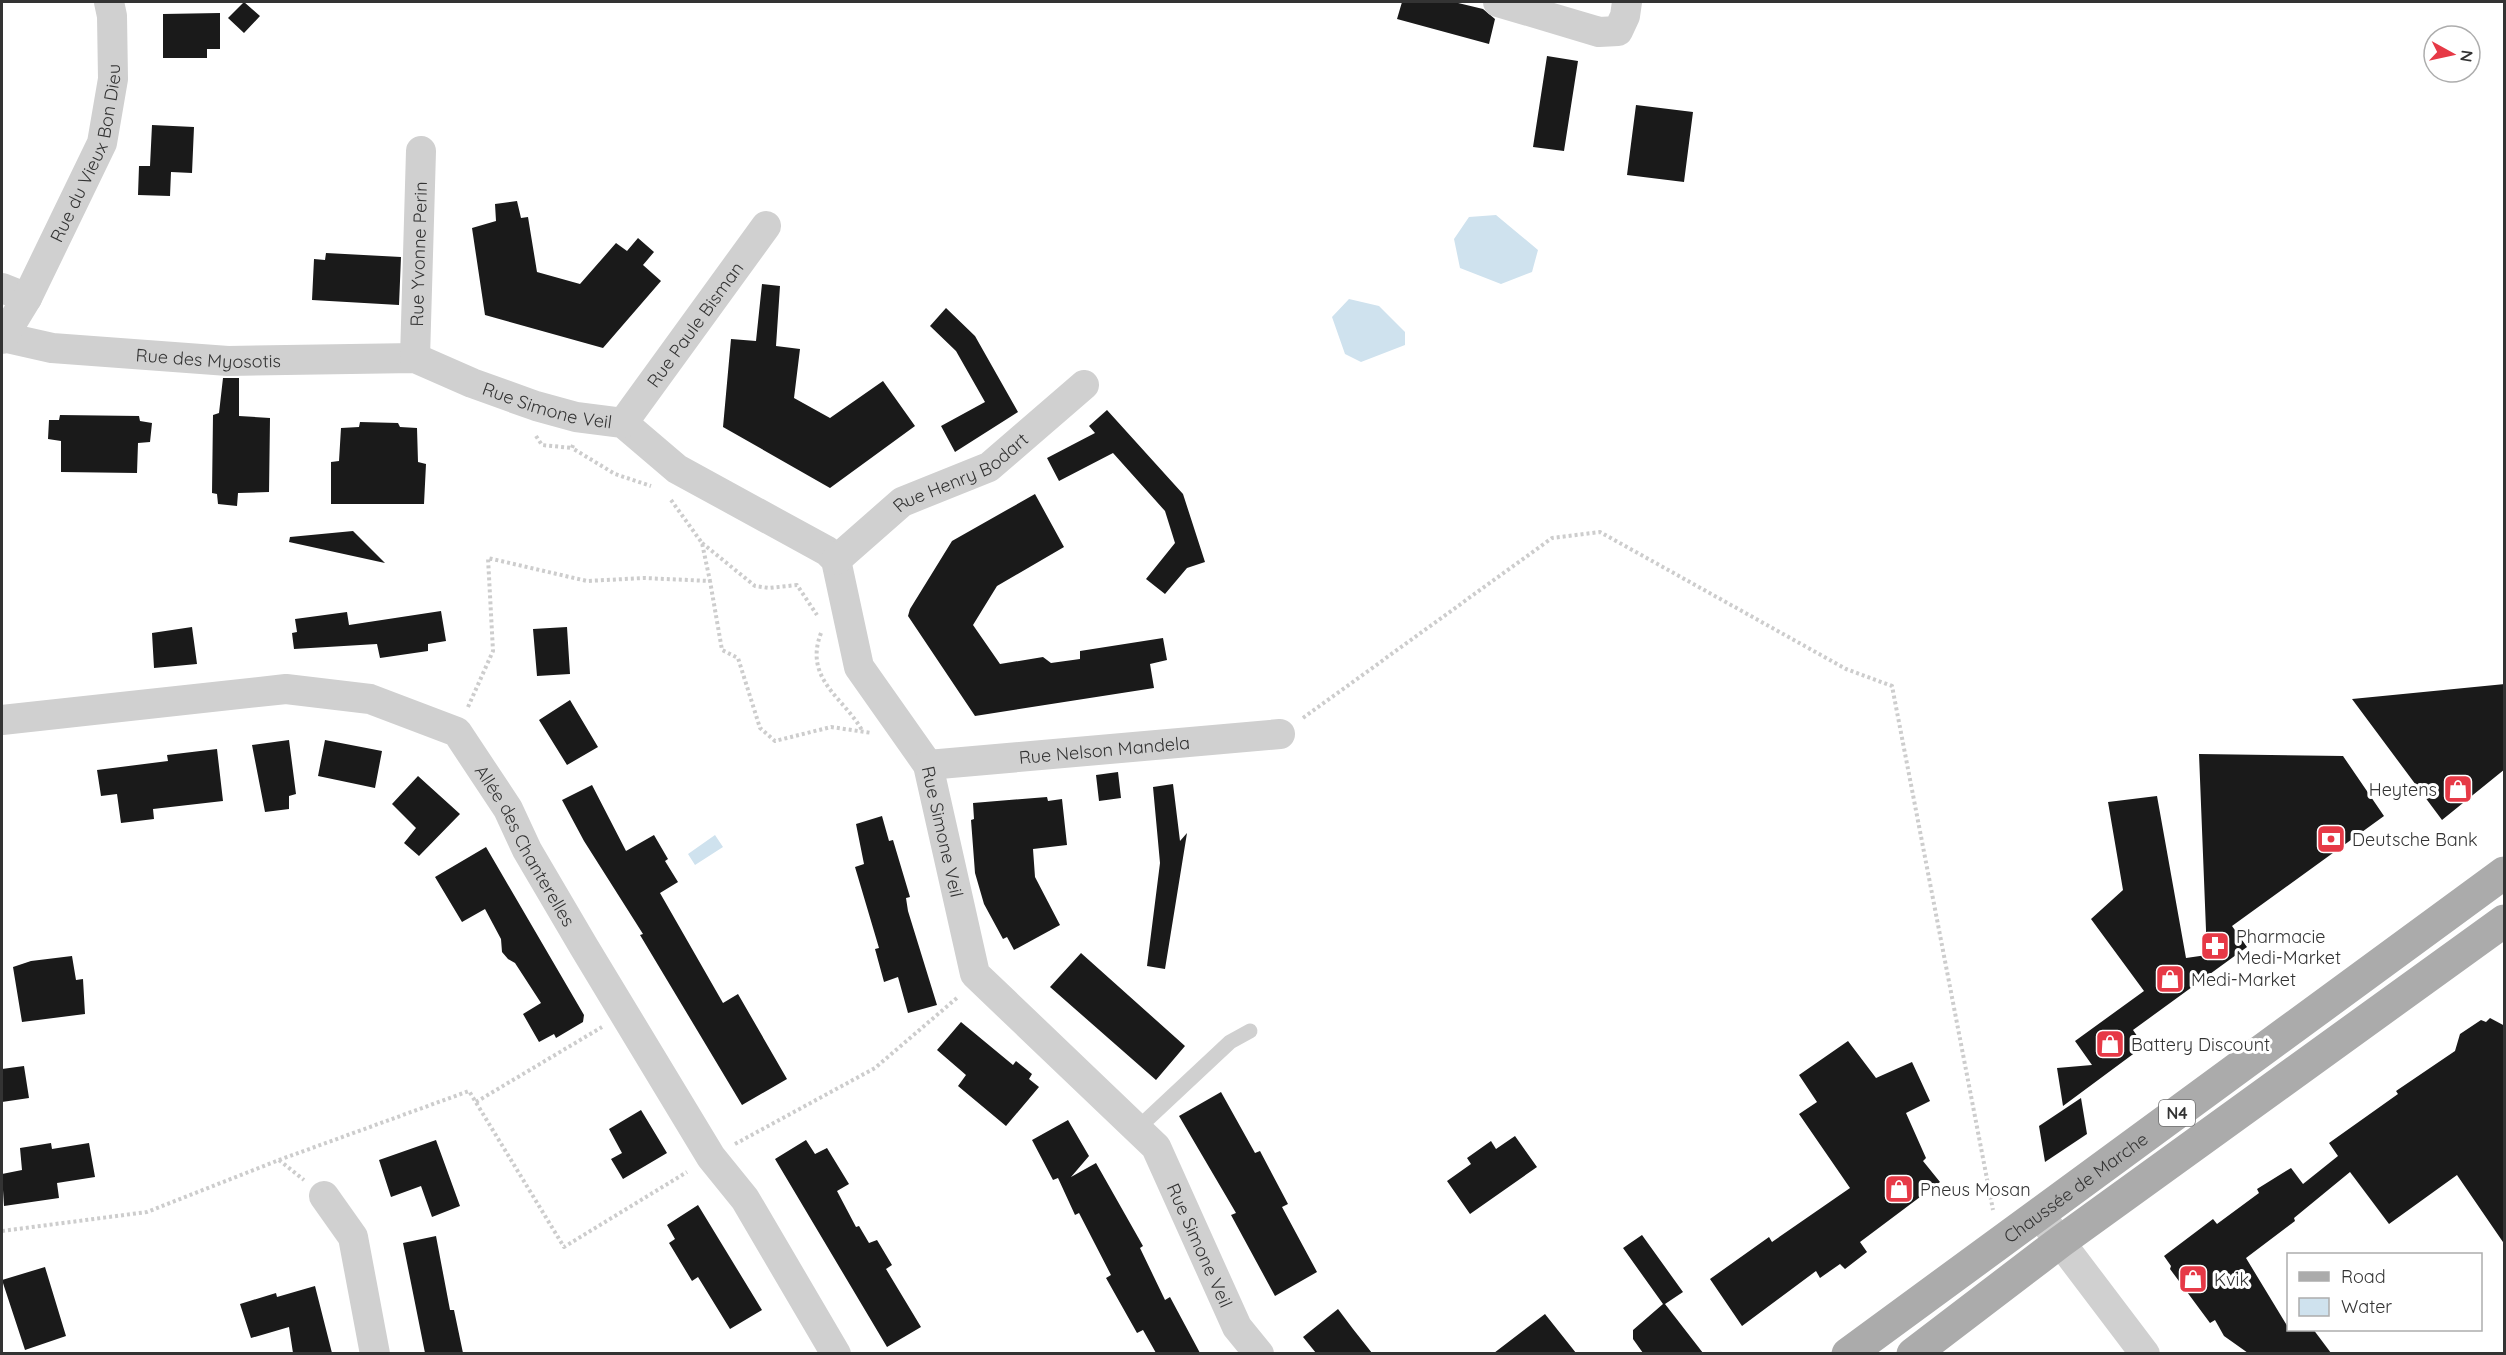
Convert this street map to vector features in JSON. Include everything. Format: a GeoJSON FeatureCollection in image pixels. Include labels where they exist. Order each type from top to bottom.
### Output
{"type":"FeatureCollection","features":[{"type":"Feature","properties":{"kind":"main road","name":"Chaussée de Marche"},"geometry":{"type":"LineString","coordinates":[[1848,1353],[2505,873]]}},
{"type":"Feature","properties":{"kind":"main road","name":"Chaussée de Marche"},"geometry":{"type":"LineString","coordinates":[[1913,1353],[2060,1242],[2505,921]]}},
{"type":"Feature","properties":{"kind":"street","name":"Rue du Vieux Bon Dieu"},"geometry":{"type":"LineString","coordinates":[[2,338],[14,293],[102,143],[113,79],[112,16],[109,2]]}},
{"type":"Feature","properties":{"kind":"street"},"geometry":{"type":"LineString","coordinates":[[1498,2],[1599,32],[1618,31],[1625,16],[1627,2]]}},
{"type":"Feature","properties":{"kind":"street","name":"Rue Yvonne Perin"},"geometry":{"type":"LineString","coordinates":[[415,358],[422,151]]}},
{"type":"Feature","properties":{"kind":"street","name":"Rue Paule Bisman"},"geometry":{"type":"LineString","coordinates":[[623,423],[766,226]]}},
{"type":"Feature","properties":{"kind":"street","name":"Rue des Myosotis"},"geometry":{"type":"LineString","coordinates":[[2,338],[52,348],[228,361],[415,358]]}},
{"type":"Feature","properties":{"kind":"street","name":"Rue Simone Veil"},"geometry":{"type":"LineString","coordinates":[[415,358],[483,387],[576,417],[623,423],[677,469],[827,551],[836,560],[860,667],[922,756],[975,974],[1156,1147],[1237,1326],[1259,1353]]}},
{"type":"Feature","properties":{"kind":"street","name":"Rue Henry Bodart"},"geometry":{"type":"LineString","coordinates":[[836,560],[902,501],[989,467],[1084,385]]}},
{"type":"Feature","properties":{"kind":"street"},"geometry":{"type":"LineString","coordinates":[[2,720],[285,688],[370,699],[457,732]]}},
{"type":"Feature","properties":{"kind":"street","name":"Allée des Chanterelles"},"geometry":{"type":"LineString","coordinates":[[457,732],[508,809],[527,850],[711,1157],[745,1199],[836,1353]]}},
{"type":"Feature","properties":{"kind":"street","name":"Rue Nelson Mandela"},"geometry":{"type":"LineString","coordinates":[[922,756],[1280,734]]}},
{"type":"Feature","properties":{"kind":"street"},"geometry":{"type":"LineString","coordinates":[[324,1196],[353,1237],[375,1353]]}},
{"type":"Feature","properties":{"kind":"street"},"geometry":{"type":"LineString","coordinates":[[2039,1214],[2145,1353]]}},
{"type":"Feature","properties":{"kind":"lane"},"geometry":{"type":"LineString","coordinates":[[1137,1129],[1230,1042],[1250,1031]]}},
{"type":"Feature","properties":{"kind":"path"},"geometry":{"type":"LineString","coordinates":[[576,417],[572,448],[615,474],[654,487]]}},
{"type":"Feature","properties":{"kind":"path"},"geometry":{"type":"LineString","coordinates":[[670,499],[702,543],[755,586],[769,588],[797,585],[818,618]]}},
{"type":"Feature","properties":{"kind":"path"},"geometry":{"type":"LineString","coordinates":[[1280,734],[1552,538],[1600,532],[1846,669],[1892,686],[1999,1243]]}},
{"type":"Feature","properties":{"kind":"path"},"geometry":{"type":"LineString","coordinates":[[702,543],[722,650],[738,658],[760,728],[775,741],[831,727],[864,732],[922,756]]}},
{"type":"Feature","properties":{"kind":"path"},"geometry":{"type":"LineString","coordinates":[[457,732],[493,651],[488,558],[587,581],[644,578],[710,581]]}},
{"type":"Feature","properties":{"kind":"path"},"geometry":{"type":"LineString","coordinates":[[823,628],[818,642],[818,666],[830,693],[856,719],[864,732]]}},
{"type":"Feature","properties":{"kind":"path"},"geometry":{"type":"LineString","coordinates":[[2,1232],[147,1212],[279,1160],[469,1091],[564,1247],[711,1157],[875,1068],[959,996],[975,974]]}},
{"type":"Feature","properties":{"kind":"path"},"geometry":{"type":"LineString","coordinates":[[476,1102],[624,1014]]}},
{"type":"Feature","properties":{"kind":"water"},"geometry":{"type":"Polygon","coordinates":[[[1496,215],[1538,250],[1532,272],[1501,284],[1460,268],[1454,239],[1469,217],[1496,215]]]}},
{"type":"Feature","properties":{"kind":"water"},"geometry":{"type":"Polygon","coordinates":[[[1349,299],[1379,306],[1405,332],[1405,345],[1361,362],[1345,354],[1332,317],[1349,299]]]}},
{"type":"Feature","properties":{"kind":"water"},"geometry":{"type":"Polygon","coordinates":[[[715,835],[723,847],[695,865],[688,854],[715,835]]]}},
{"type":"Feature","properties":{"kind":"building"},"geometry":{"type":"Polygon","coordinates":[[[244,2],[260,16],[244,33],[228,18],[244,2]]]}},
{"type":"Feature","properties":{"kind":"building"},"geometry":{"type":"Polygon","coordinates":[[[1402,2],[1454,2],[1483,9],[1495,19],[1489,44],[1397,19],[1402,2]]]}},
{"type":"Feature","properties":{"kind":"building"},"geometry":{"type":"Polygon","coordinates":[[[220,13],[220,49],[207,49],[207,58],[163,58],[163,14],[220,13]]]}},
{"type":"Feature","properties":{"kind":"building"},"geometry":{"type":"Polygon","coordinates":[[[1547,56],[1578,61],[1564,151],[1533,147],[1547,56]]]}},
{"type":"Feature","properties":{"kind":"building"},"geometry":{"type":"Polygon","coordinates":[[[1636,105],[1693,112],[1684,182],[1627,175],[1636,105]]]}},
{"type":"Feature","properties":{"kind":"building"},"geometry":{"type":"Polygon","coordinates":[[[152,125],[194,127],[192,173],[171,172],[170,196],[138,195],[139,166],[150,166],[152,125]]]}},
{"type":"Feature","properties":{"kind":"building"},"geometry":{"type":"Polygon","coordinates":[[[517,201],[521,218],[528,217],[537,272],[580,284],[616,243],[627,251],[638,238],[654,252],[643,265],[661,281],[603,348],[485,315],[472,228],[496,221],[495,204],[517,201]]]}},
{"type":"Feature","properties":{"kind":"building"},"geometry":{"type":"Polygon","coordinates":[[[326,253],[401,257],[399,305],[312,300],[314,259],[325,260],[326,253]]]}},
{"type":"Feature","properties":{"kind":"building"},"geometry":{"type":"Polygon","coordinates":[[[762,284],[780,286],[776,346],[800,349],[794,398],[830,418],[883,381],[915,426],[830,488],[723,427],[731,339],[756,341],[762,284]]]}},
{"type":"Feature","properties":{"kind":"building"},"geometry":{"type":"Polygon","coordinates":[[[946,308],[975,336],[1018,412],[955,452],[941,426],[985,402],[956,351],[930,326],[946,308]]]}},
{"type":"Feature","properties":{"kind":"building"},"geometry":{"type":"Polygon","coordinates":[[[223,378],[239,378],[239,416],[270,418],[269,492],[238,493],[237,506],[218,504],[217,494],[212,493],[213,415],[219,413],[223,378]]]}},
{"type":"Feature","properties":{"kind":"building"},"geometry":{"type":"Polygon","coordinates":[[[1107,410],[1183,494],[1205,562],[1187,568],[1165,594],[1146,579],[1175,543],[1165,511],[1113,453],[1059,481],[1047,458],[1095,433],[1089,426],[1107,410]]]}},
{"type":"Feature","properties":{"kind":"building"},"geometry":{"type":"Polygon","coordinates":[[[60,415],[139,416],[140,421],[152,423],[150,442],[138,443],[137,473],[61,472],[61,441],[48,439],[49,420],[59,420],[60,415]]]}},
{"type":"Feature","properties":{"kind":"building"},"geometry":{"type":"Polygon","coordinates":[[[360,422],[398,423],[400,427],[417,428],[418,462],[426,464],[424,504],[331,504],[331,462],[339,461],[341,428],[359,427],[360,422]]]}},
{"type":"Feature","properties":{"kind":"building"},"geometry":{"type":"Polygon","coordinates":[[[1035,494],[1064,547],[997,586],[973,625],[1000,664],[1043,657],[1051,663],[1080,659],[1080,651],[1163,638],[1167,660],[1150,664],[1154,688],[975,716],[908,616],[910,609],[952,541],[1035,494]]]}},
{"type":"Feature","properties":{"kind":"building"},"geometry":{"type":"Polygon","coordinates":[[[353,531],[385,563],[289,542],[290,537],[353,531]]]}},
{"type":"Feature","properties":{"kind":"building"},"geometry":{"type":"Polygon","coordinates":[[[441,611],[446,641],[428,644],[428,651],[380,658],[377,644],[294,649],[292,633],[297,632],[295,619],[347,612],[349,625],[441,611]]]}},
{"type":"Feature","properties":{"kind":"building"},"geometry":{"type":"Polygon","coordinates":[[[192,627],[197,664],[154,668],[152,633],[192,627]]]}},
{"type":"Feature","properties":{"kind":"building"},"geometry":{"type":"Polygon","coordinates":[[[567,627],[570,674],[537,676],[533,629],[567,627]]]}},
{"type":"Feature","properties":{"kind":"building"},"geometry":{"type":"Polygon","coordinates":[[[2505,684],[2505,769],[2442,820],[2352,699],[2505,684]]]}},
{"type":"Feature","properties":{"kind":"building"},"geometry":{"type":"Polygon","coordinates":[[[570,700],[598,747],[567,765],[539,720],[570,700]]]}},
{"type":"Feature","properties":{"kind":"building"},"geometry":{"type":"Polygon","coordinates":[[[289,740],[296,794],[289,796],[289,809],[265,812],[252,745],[289,740]]]}},
{"type":"Feature","properties":{"kind":"building"},"geometry":{"type":"Polygon","coordinates":[[[325,740],[382,751],[375,788],[318,776],[325,740]]]}},
{"type":"Feature","properties":{"kind":"building"},"geometry":{"type":"Polygon","coordinates":[[[217,749],[223,801],[153,809],[154,819],[121,823],[117,794],[101,796],[97,770],[168,761],[167,755],[217,749]]]}},
{"type":"Feature","properties":{"kind":"building"},"geometry":{"type":"Polygon","coordinates":[[[2199,754],[2343,756],[2384,816],[2232,926],[2247,947],[2133,1030],[2144,1046],[2063,1106],[2057,1068],[2092,1065],[2075,1041],[2144,991],[2091,919],[2123,890],[2108,802],[2157,796],[2186,958],[2207,955],[2199,754]]]}},
{"type":"Feature","properties":{"kind":"building"},"geometry":{"type":"Polygon","coordinates":[[[1118,772],[1121,798],[1099,801],[1096,775],[1118,772]]]}},
{"type":"Feature","properties":{"kind":"building"},"geometry":{"type":"Polygon","coordinates":[[[418,776],[460,814],[419,856],[404,843],[416,828],[392,804],[418,776]]]}},
{"type":"Feature","properties":{"kind":"building"},"geometry":{"type":"Polygon","coordinates":[[[1173,784],[1180,841],[1187,833],[1165,969],[1147,966],[1160,863],[1153,787],[1173,784]]]}},
{"type":"Feature","properties":{"kind":"building"},"geometry":{"type":"Polygon","coordinates":[[[592,785],[626,851],[654,835],[668,859],[665,861],[678,882],[660,893],[723,1003],[738,994],[787,1079],[742,1105],[640,935],[643,934],[584,841],[562,800],[592,785]]]}},
{"type":"Feature","properties":{"kind":"building"},"geometry":{"type":"Polygon","coordinates":[[[1047,797],[1048,801],[1062,799],[1067,845],[1033,849],[1035,877],[1060,925],[1014,950],[1007,937],[1003,939],[984,904],[975,873],[971,820],[974,819],[973,803],[1047,797]]]}},
{"type":"Feature","properties":{"kind":"building"},"geometry":{"type":"Polygon","coordinates":[[[882,816],[889,841],[893,840],[910,897],[906,898],[908,911],[937,1005],[908,1013],[898,977],[884,982],[875,949],[879,948],[855,867],[864,864],[856,824],[882,816]]]}},
{"type":"Feature","properties":{"kind":"building"},"geometry":{"type":"Polygon","coordinates":[[[486,847],[584,1015],[583,1022],[556,1038],[554,1034],[539,1042],[523,1014],[541,1003],[515,963],[502,952],[501,939],[485,909],[462,922],[435,877],[486,847]]]}},
{"type":"Feature","properties":{"kind":"building"},"geometry":{"type":"Polygon","coordinates":[[[1081,953],[1185,1046],[1156,1080],[1050,987],[1081,953]]]}},
{"type":"Feature","properties":{"kind":"building"},"geometry":{"type":"Polygon","coordinates":[[[72,956],[76,980],[83,979],[85,1014],[22,1022],[13,967],[31,961],[72,956]]]}},
{"type":"Feature","properties":{"kind":"building"},"geometry":{"type":"Polygon","coordinates":[[[2490,1018],[2505,1026],[2505,1245],[2457,1175],[2389,1224],[2350,1172],[2294,1218],[2295,1221],[2246,1258],[2287,1326],[2287,1331],[2314,1331],[2331,1353],[2248,1353],[2224,1336],[2215,1320],[2210,1323],[2170,1269],[2171,1266],[2164,1256],[2213,1219],[2217,1224],[2259,1193],[2257,1189],[2291,1168],[2303,1184],[2338,1156],[2329,1143],[2398,1094],[2396,1091],[2455,1051],[2460,1034],[2481,1020],[2486,1022],[2490,1018]]]}},
{"type":"Feature","properties":{"kind":"building"},"geometry":{"type":"Polygon","coordinates":[[[961,1022],[1013,1065],[1016,1061],[1032,1074],[1029,1079],[1039,1087],[1006,1126],[958,1086],[966,1075],[937,1050],[961,1022]]]}},
{"type":"Feature","properties":{"kind":"building"},"geometry":{"type":"Polygon","coordinates":[[[1848,1041],[1876,1078],[1912,1062],[1930,1101],[1906,1113],[1926,1158],[1923,1161],[1940,1182],[1860,1242],[1867,1252],[1845,1269],[1840,1264],[1820,1278],[1816,1271],[1742,1326],[1710,1279],[1769,1237],[1772,1242],[1850,1188],[1799,1114],[1817,1102],[1799,1075],[1848,1041]]]}},
{"type":"Feature","properties":{"kind":"building"},"geometry":{"type":"Polygon","coordinates":[[[24,1066],[29,1098],[2,1102],[2,1069],[24,1066]]]}},
{"type":"Feature","properties":{"kind":"building"},"geometry":{"type":"Polygon","coordinates":[[[1221,1092],[1255,1153],[1260,1151],[1288,1204],[1282,1207],[1317,1272],[1275,1296],[1231,1215],[1236,1213],[1179,1116],[1221,1092]]]}},
{"type":"Feature","properties":{"kind":"building"},"geometry":{"type":"Polygon","coordinates":[[[2081,1098],[2087,1134],[2045,1162],[2039,1126],[2081,1098]]]}},
{"type":"Feature","properties":{"kind":"building"},"geometry":{"type":"Polygon","coordinates":[[[641,1110],[667,1153],[623,1179],[611,1159],[622,1153],[609,1129],[641,1110]]]}},
{"type":"Feature","properties":{"kind":"building"},"geometry":{"type":"Polygon","coordinates":[[[1068,1120],[1089,1156],[1071,1177],[1096,1163],[1143,1246],[1140,1248],[1165,1300],[1170,1297],[1200,1353],[1156,1353],[1143,1330],[1137,1333],[1106,1278],[1111,1275],[1079,1213],[1075,1215],[1058,1178],[1053,1180],[1032,1140],[1068,1120]]]}},
{"type":"Feature","properties":{"kind":"building"},"geometry":{"type":"Polygon","coordinates":[[[1515,1136],[1537,1167],[1470,1214],[1447,1181],[1471,1164],[1467,1158],[1491,1141],[1496,1149],[1515,1136]]]}},
{"type":"Feature","properties":{"kind":"building"},"geometry":{"type":"Polygon","coordinates":[[[436,1140],[460,1206],[432,1217],[421,1186],[391,1197],[379,1160],[436,1140]]]}},
{"type":"Feature","properties":{"kind":"building"},"geometry":{"type":"Polygon","coordinates":[[[806,1140],[815,1154],[827,1148],[849,1184],[837,1191],[856,1227],[859,1226],[869,1243],[877,1240],[892,1265],[886,1269],[921,1327],[887,1347],[775,1159],[806,1140]]]}},
{"type":"Feature","properties":{"kind":"building"},"geometry":{"type":"Polygon","coordinates":[[[51,1143],[52,1149],[89,1143],[95,1177],[57,1183],[59,1198],[4,1206],[2,1174],[22,1170],[20,1148],[51,1143]]]}},
{"type":"Feature","properties":{"kind":"building"},"geometry":{"type":"Polygon","coordinates":[[[698,1205],[762,1310],[730,1329],[698,1277],[692,1281],[669,1243],[675,1239],[667,1225],[698,1205]]]}},
{"type":"Feature","properties":{"kind":"building"},"geometry":{"type":"Polygon","coordinates":[[[1642,1235],[1683,1292],[1665,1304],[1703,1353],[1643,1353],[1633,1339],[1633,1330],[1663,1304],[1623,1248],[1642,1235]]]}},
{"type":"Feature","properties":{"kind":"building"},"geometry":{"type":"Polygon","coordinates":[[[436,1236],[450,1310],[454,1310],[463,1353],[425,1353],[403,1243],[436,1236]]]}},
{"type":"Feature","properties":{"kind":"building"},"geometry":{"type":"Polygon","coordinates":[[[45,1267],[66,1336],[25,1350],[2,1280],[45,1267]]]}},
{"type":"Feature","properties":{"kind":"building"},"geometry":{"type":"Polygon","coordinates":[[[315,1286],[332,1353],[293,1353],[289,1327],[251,1338],[240,1304],[276,1293],[277,1297],[315,1286]]]}},
{"type":"Feature","properties":{"kind":"building"},"geometry":{"type":"Polygon","coordinates":[[[1338,1309],[1372,1353],[1316,1353],[1303,1337],[1338,1309]]]}},
{"type":"Feature","properties":{"kind":"building"},"geometry":{"type":"Polygon","coordinates":[[[1545,1314],[1576,1353],[1494,1353],[1545,1314]]]}},
{"type":"Feature","properties":{"kind":"place","name":"Heytens"},"geometry":{"type":"Point","coordinates":[2458,789]}},
{"type":"Feature","properties":{"kind":"place","name":"Deutsche Bank"},"geometry":{"type":"Point","coordinates":[2331,839]}},
{"type":"Feature","properties":{"kind":"place","name":"Pharmacie Medi-Market"},"geometry":{"type":"Point","coordinates":[2215,946]}},
{"type":"Feature","properties":{"kind":"place","name":"Medi-Market"},"geometry":{"type":"Point","coordinates":[2170,979]}},
{"type":"Feature","properties":{"kind":"place","name":"Battery Discount"},"geometry":{"type":"Point","coordinates":[2110,1044]}},
{"type":"Feature","properties":{"kind":"place","name":"Pneus Mosan"},"geometry":{"type":"Point","coordinates":[1899,1189]}},
{"type":"Feature","properties":{"kind":"place","name":"Kvik"},"geometry":{"type":"Point","coordinates":[2193,1279]}}]}
